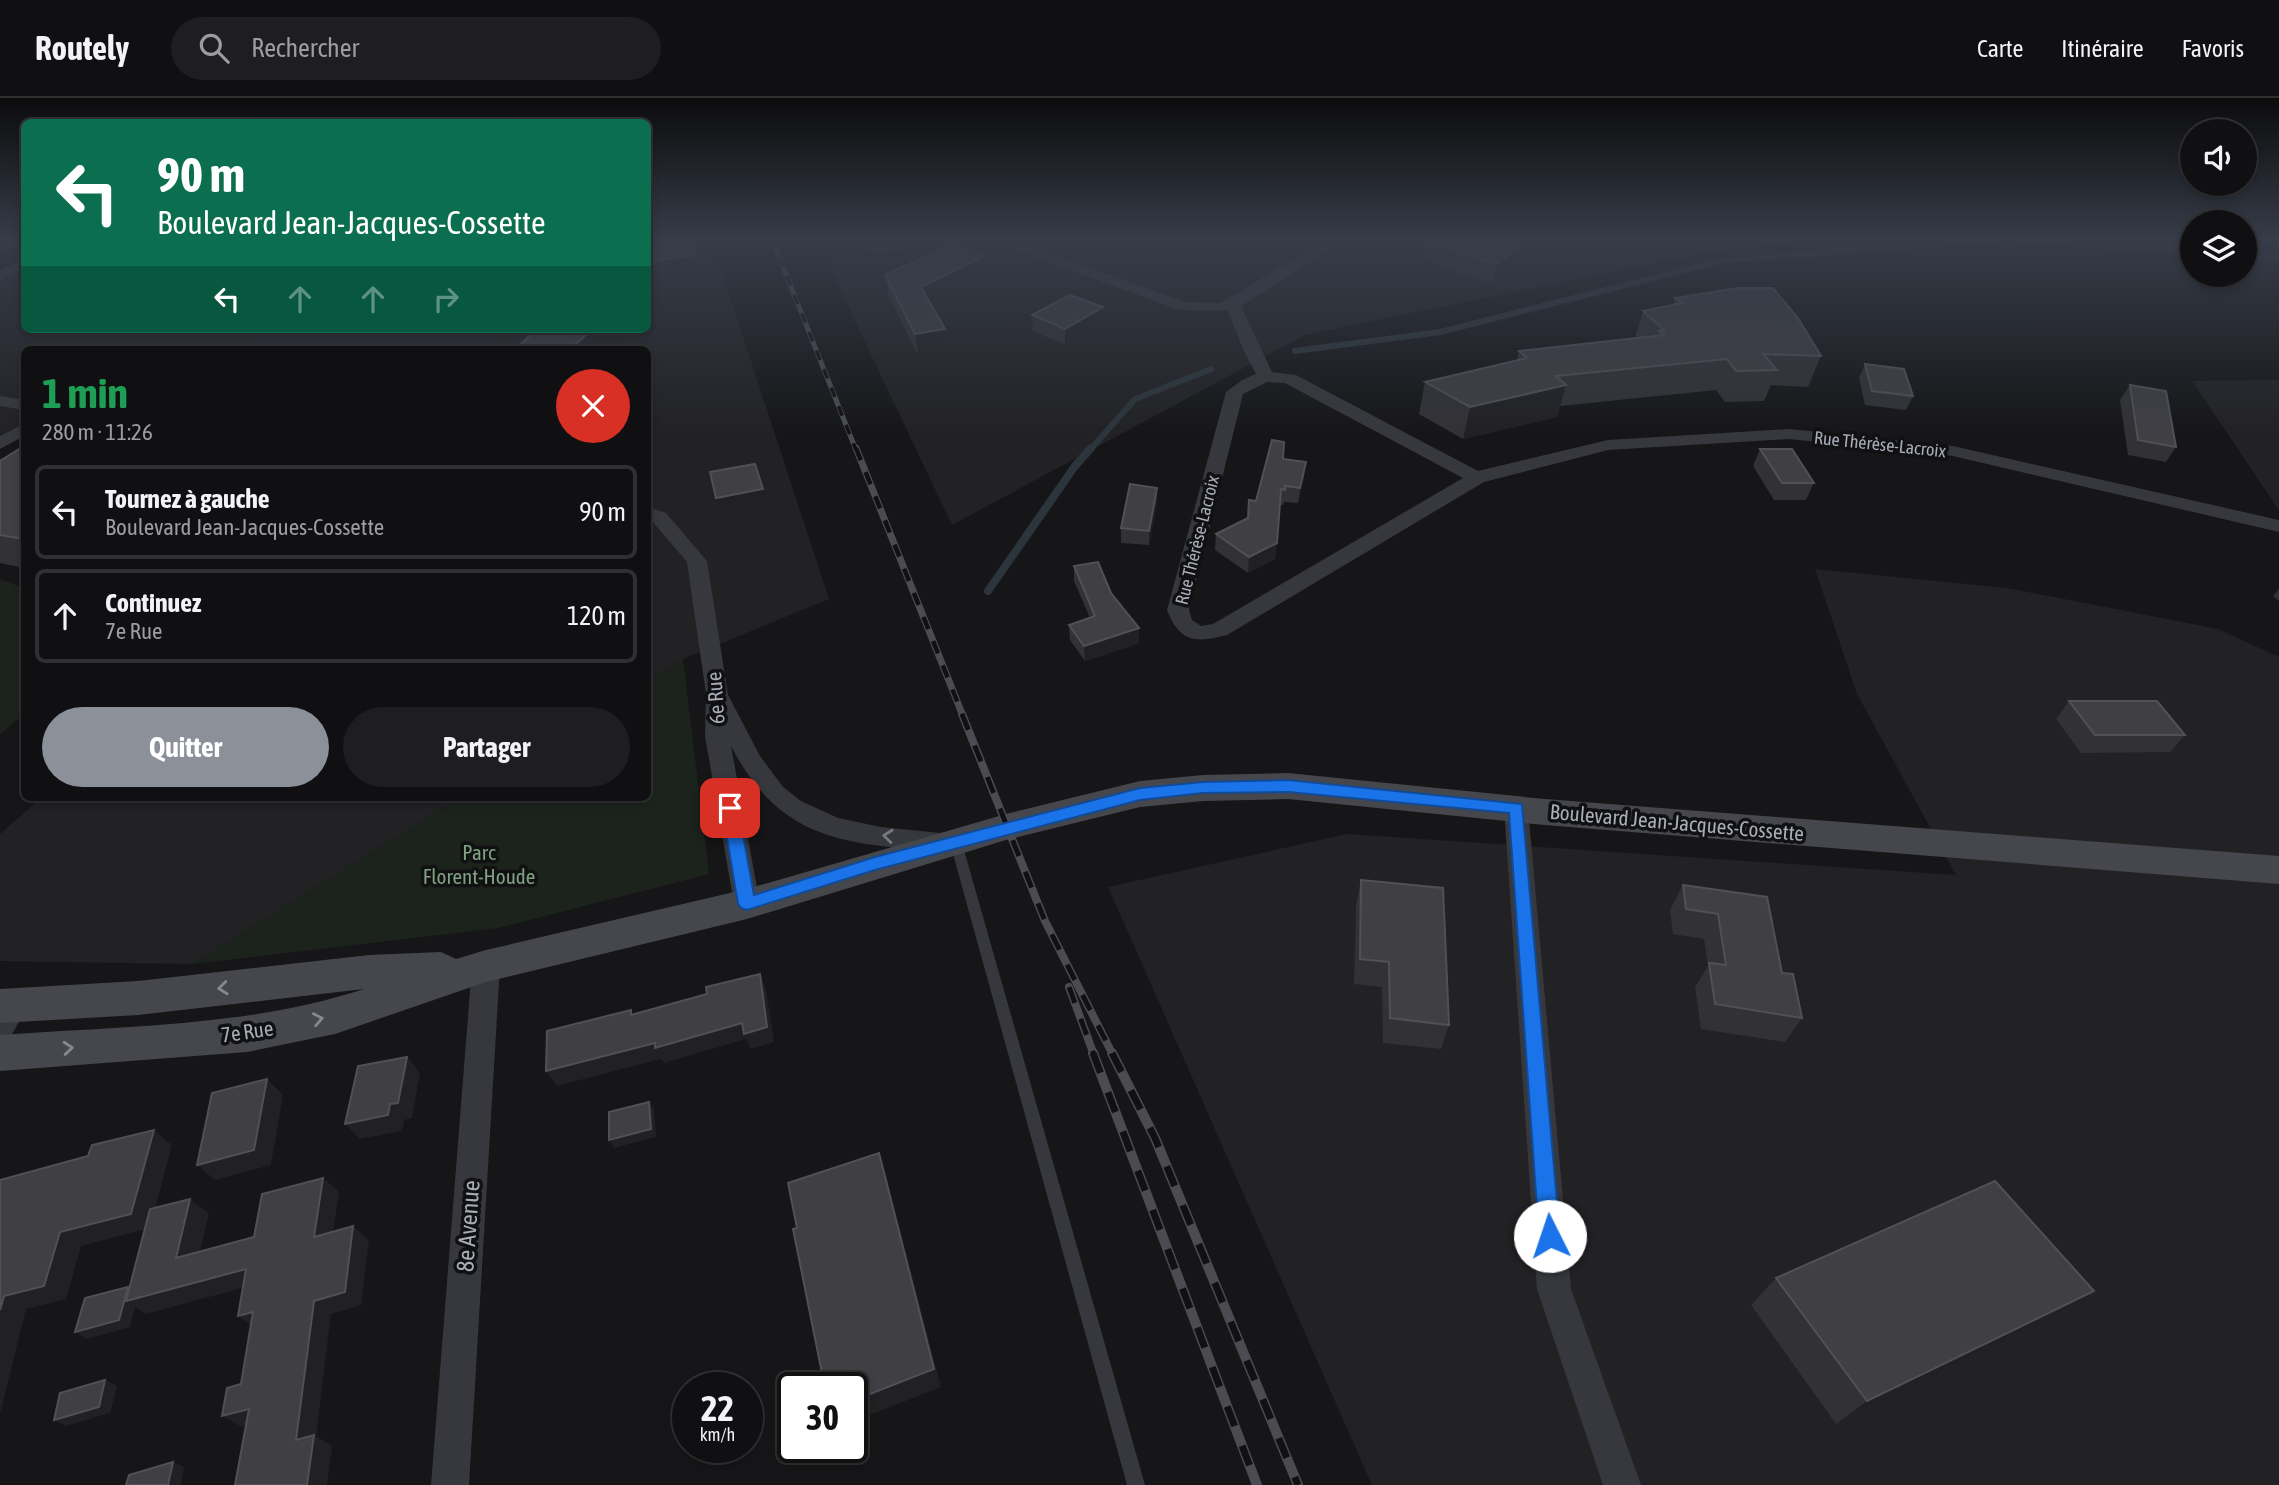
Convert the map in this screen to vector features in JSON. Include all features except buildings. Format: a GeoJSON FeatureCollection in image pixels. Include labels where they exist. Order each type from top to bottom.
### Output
{"type":"FeatureCollection","features":[{"type":"Feature","properties":{"kind":"main road","name":"Boulevard Jean-Jacques-Cossette"},"geometry":{"type":"LineString","coordinates":[[956,843],[1140,794],[1203,788],[1288,786],[1516,808],[2279,870]]}},
{"type":"Feature","properties":{"kind":"main road","name":"7e Rue"},"geometry":{"type":"LineString","coordinates":[[0,1054],[247,1034],[335,1016],[486,966],[747,904],[875,864],[956,843]]}},
{"type":"Feature","properties":{"kind":"main road","name":"7e Rue"},"geometry":{"type":"LineString","coordinates":[[4,1014],[369,972],[486,966]]}},
{"type":"Feature","properties":{"kind":"street"},"geometry":{"type":"LineString","coordinates":[[1175,304],[1184,307],[1221,308],[1233,304],[1251,349],[1266,376],[1290,379],[1477,478]]}},
{"type":"Feature","properties":{"kind":"street","name":"Rue Thérèse-Lacroix"},"geometry":{"type":"LineString","coordinates":[[1266,376],[1251,379],[1235,392],[1178,610],[1183,623],[1197,634],[1219,630],[1477,478],[1504,469],[1608,445],[1788,435],[1953,451],[2279,526]]}},
{"type":"Feature","properties":{"kind":"street"},"geometry":{"type":"LineString","coordinates":[[0,401],[21,404]]}},
{"type":"Feature","properties":{"kind":"street"},"geometry":{"type":"LineString","coordinates":[[0,444],[21,431]]}},
{"type":"Feature","properties":{"kind":"street","name":"6e Rue"},"geometry":{"type":"LineString","coordinates":[[651,514],[659,517],[697,561],[718,694],[717,736],[747,904]]}},
{"type":"Feature","properties":{"kind":"street"},"geometry":{"type":"LineString","coordinates":[[718,694],[752,763],[774,793],[803,814],[852,832],[956,843]]}},
{"type":"Feature","properties":{"kind":"street"},"geometry":{"type":"LineString","coordinates":[[1516,808],[1554,1289],[1622,1485]]}},
{"type":"Feature","properties":{"kind":"street","name":"8e Avenue"},"geometry":{"type":"LineString","coordinates":[[450,1485],[486,966]]}},
{"type":"Feature","properties":{"kind":"lane"},"geometry":{"type":"LineString","coordinates":[[956,843],[1136,1485]]}},
{"type":"Feature","properties":{"kind":"shaded area"},"geometry":{"type":"Polygon","coordinates":[[[0,304],[21,304],[21,333],[651,333],[651,304],[732,304],[829,599],[683,659],[651,679],[651,346],[21,346],[21,431],[0,443],[0,304]]]}},
{"type":"Feature","properties":{"kind":"shaded area"},"geometry":{"type":"Polygon","coordinates":[[[847,304],[1457,304],[1305,335],[952,525],[847,304]]]}},
{"type":"Feature","properties":{"kind":"shaded area"},"geometry":{"type":"Polygon","coordinates":[[[2279,380],[2279,510],[2192,381],[2279,380]]]}},
{"type":"Feature","properties":{"kind":"shaded area"},"geometry":{"type":"Polygon","coordinates":[[[1815,569],[2007,588],[2218,629],[2279,657],[2279,1485],[1372,1485],[1108,887],[1347,834],[1956,875],[1857,694],[1815,569]]]}},
{"type":"Feature","properties":{"kind":"shaded area"},"geometry":{"type":"Polygon","coordinates":[[[38,801],[454,801],[192,964],[0,961],[0,834],[38,801]]]}},
{"type":"Feature","properties":{"kind":"green space"},"geometry":{"type":"Polygon","coordinates":[[[0,579],[21,587],[21,716],[0,734],[0,579]]]}},
{"type":"Feature","properties":{"kind":"green space","name":"Parc Florent-Houde"},"geometry":{"type":"Polygon","coordinates":[[[683,659],[709,874],[498,928],[192,964],[454,801],[651,801],[651,679],[683,659]]]}},
{"type":"Feature","properties":{"kind":"waterway"},"geometry":{"type":"LineString","coordinates":[[1295,351],[1440,332],[1552,304]]}},
{"type":"Feature","properties":{"kind":"waterway"},"geometry":{"type":"LineString","coordinates":[[1090,450],[1135,399],[1211,369]]}},
{"type":"Feature","properties":{"kind":"waterway"},"geometry":{"type":"LineString","coordinates":[[988,591],[1075,466],[1091,448]]}},
{"type":"Feature","properties":{"kind":"railway"},"geometry":{"type":"LineString","coordinates":[[798,304],[856,450]]}},
{"type":"Feature","properties":{"kind":"railway"},"geometry":{"type":"LineString","coordinates":[[856,448],[963,716]]}},
{"type":"Feature","properties":{"kind":"railway"},"geometry":{"type":"LineString","coordinates":[[962,714],[1045,921],[1113,1055]]}},
{"type":"Feature","properties":{"kind":"railway"},"geometry":{"type":"LineString","coordinates":[[1069,987],[1094,1055]]}},
{"type":"Feature","properties":{"kind":"railway"},"geometry":{"type":"LineString","coordinates":[[1093,1053],[1257,1485]]}},
{"type":"Feature","properties":{"kind":"railway"},"geometry":{"type":"LineString","coordinates":[[1112,1053],[1155,1138],[1298,1485]]}},
{"type":"Feature","properties":{"kind":"route"},"geometry":{"type":"LineString","coordinates":[[730,808],[747,904],[1006,827],[1140,794],[1203,788],[1288,786],[1516,808],[1550,1236]]}}]}
